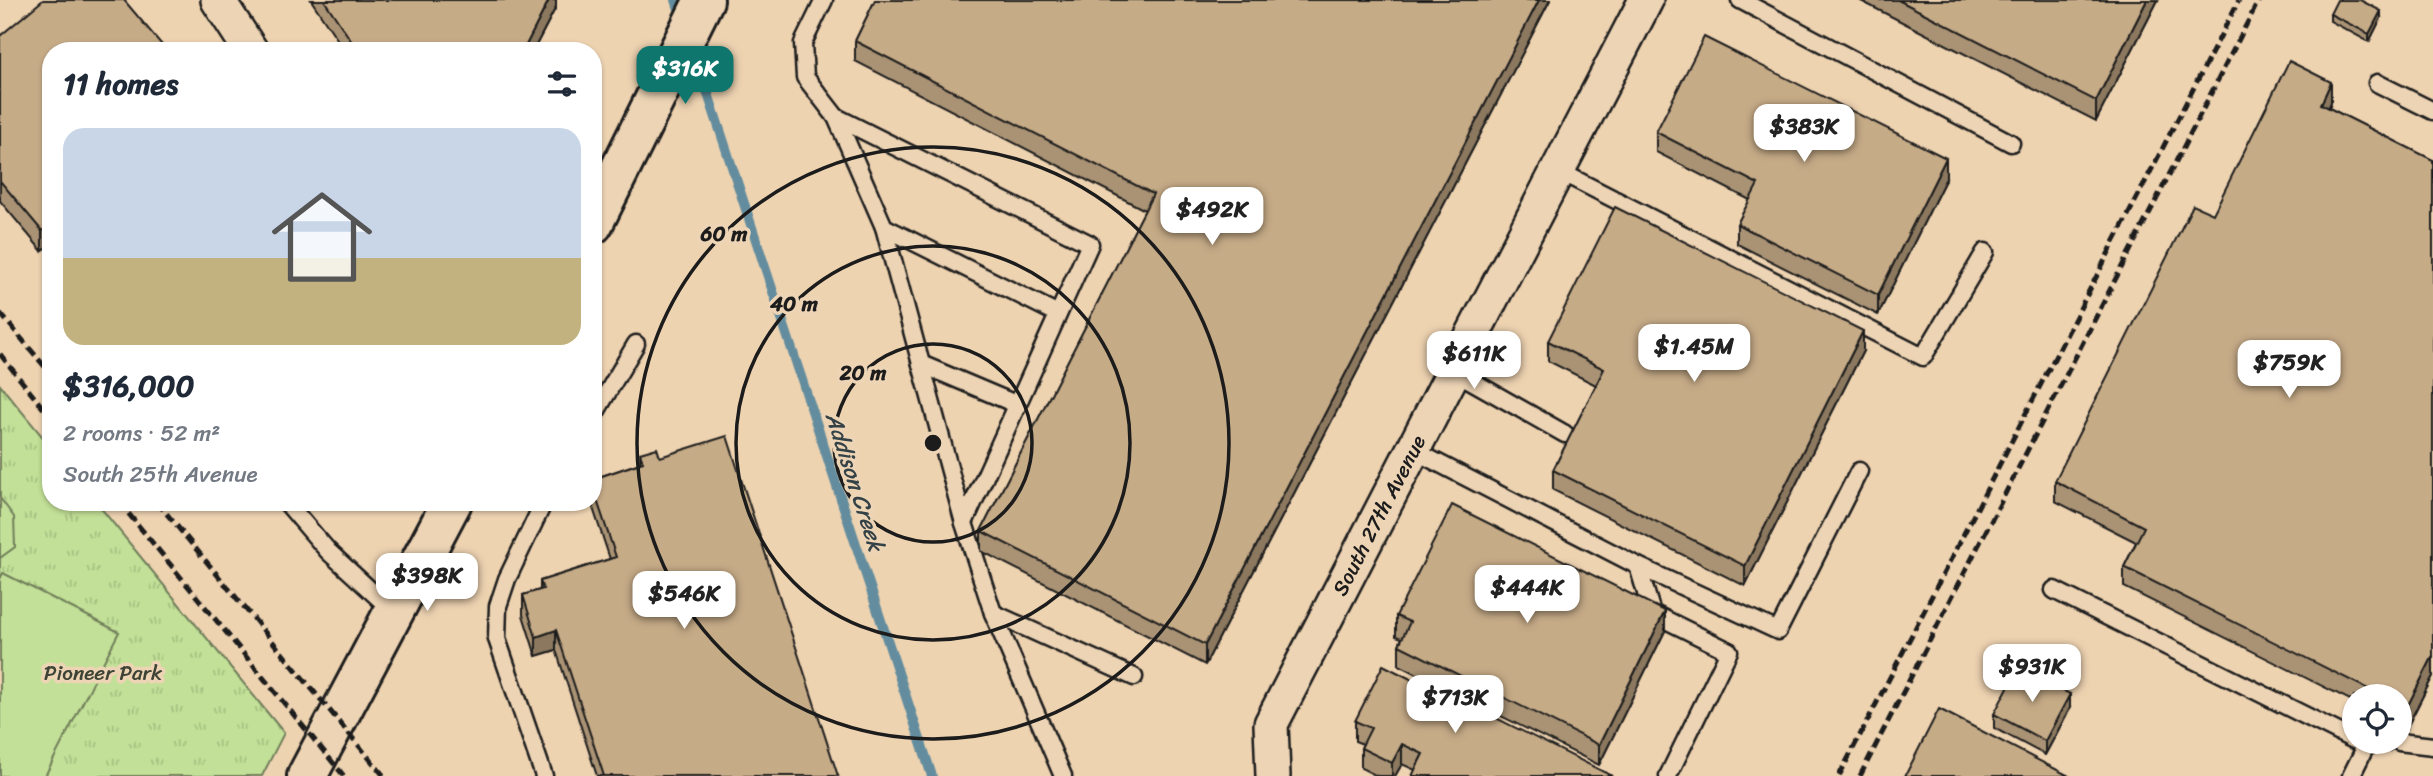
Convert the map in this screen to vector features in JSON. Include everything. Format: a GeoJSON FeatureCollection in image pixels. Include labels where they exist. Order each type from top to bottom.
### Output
{"type":"FeatureCollection","features":[{"type":"Feature","properties":{"kind":"main road"},"geometry":{"type":"LineString","coordinates":[[602,206],[704,0]]}},
{"type":"Feature","properties":{"kind":"main road"},"geometry":{"type":"LineString","coordinates":[[307,776],[447,511]]}},
{"type":"Feature","properties":{"kind":"street"},"geometry":{"type":"LineString","coordinates":[[218,0],[245,42]]}},
{"type":"Feature","properties":{"kind":"street","name":"South 27th Avenue"},"geometry":{"type":"LineString","coordinates":[[1273,776],[1271,724],[1646,0]]}},
{"type":"Feature","properties":{"kind":"lane"},"geometry":{"type":"LineString","coordinates":[[824,0],[803,43],[805,77],[835,117],[884,227],[964,523],[993,614],[1063,776]]}},
{"type":"Feature","properties":{"kind":"lane"},"geometry":{"type":"LineString","coordinates":[[1740,0],[2011,143]]}},
{"type":"Feature","properties":{"kind":"lane"},"geometry":{"type":"LineString","coordinates":[[2377,83],[2433,111]]}},
{"type":"Feature","properties":{"kind":"lane"},"geometry":{"type":"LineString","coordinates":[[835,117],[1090,244],[964,523]]}},
{"type":"Feature","properties":{"kind":"lane"},"geometry":{"type":"LineString","coordinates":[[1557,170],[1923,357],[1985,253]]}},
{"type":"Feature","properties":{"kind":"lane"},"geometry":{"type":"LineString","coordinates":[[884,227],[1058,314]]}},
{"type":"Feature","properties":{"kind":"lane"},"geometry":{"type":"LineString","coordinates":[[602,402],[636,344]]}},
{"type":"Feature","properties":{"kind":"lane"},"geometry":{"type":"LineString","coordinates":[[922,364],[1018,405]]}},
{"type":"Feature","properties":{"kind":"lane"},"geometry":{"type":"LineString","coordinates":[[1454,371],[1565,434]]}},
{"type":"Feature","properties":{"kind":"lane"},"geometry":{"type":"LineString","coordinates":[[1413,450],[1638,566],[1778,631],[1859,471]]}},
{"type":"Feature","properties":{"kind":"lane"},"geometry":{"type":"LineString","coordinates":[[294,511],[328,551],[394,612]]}},
{"type":"Feature","properties":{"kind":"lane"},"geometry":{"type":"LineString","coordinates":[[536,511],[498,606],[497,639],[544,776]]}},
{"type":"Feature","properties":{"kind":"lane"},"geometry":{"type":"LineString","coordinates":[[1638,566],[1652,613],[1729,651],[1668,776]]}},
{"type":"Feature","properties":{"kind":"lane"},"geometry":{"type":"LineString","coordinates":[[2054,590],[2342,734]]}},
{"type":"Feature","properties":{"kind":"lane"},"geometry":{"type":"LineString","coordinates":[[993,614],[1134,677]]}},
{"type":"Feature","properties":{"kind":"lane"},"geometry":{"type":"LineString","coordinates":[[2412,744],[2433,747]]}},
{"type":"Feature","properties":{"kind":"lane"},"geometry":{"type":"LineString","coordinates":[[2351,776],[2356,754]]}},
{"type":"Feature","properties":{"kind":"green space","name":"Pioneer Park"},"geometry":{"type":"Polygon","coordinates":[[[0,385],[42,436],[42,511],[103,511],[284,733],[262,776],[0,776],[0,385]]]}},
{"type":"Feature","properties":{"kind":"green space"},"geometry":{"type":"Polygon","coordinates":[[[0,498],[14,517],[15,547],[0,558],[0,498]]]}},
{"type":"Feature","properties":{"kind":"green space"},"geometry":{"type":"Polygon","coordinates":[[[3,573],[119,632],[45,776],[0,776],[0,579],[3,573]]]}},
{"type":"Feature","properties":{"kind":"building"},"geometry":{"type":"Polygon","coordinates":[[[43,0],[124,0],[159,42],[42,42],[42,231],[0,181],[0,36],[43,0]]]}},
{"type":"Feature","properties":{"kind":"building"},"geometry":{"type":"Polygon","coordinates":[[[324,0],[549,0],[528,42],[352,42],[324,0]]]}},
{"type":"Feature","properties":{"kind":"building"},"geometry":{"type":"Polygon","coordinates":[[[875,0],[1539,0],[1205,645],[981,531],[1153,194],[855,41],[875,0]]]}},
{"type":"Feature","properties":{"kind":"building"},"geometry":{"type":"Polygon","coordinates":[[[1898,0],[2147,0],[2096,101],[1898,0]]]}},
{"type":"Feature","properties":{"kind":"building"},"geometry":{"type":"Polygon","coordinates":[[[2337,0],[2360,0],[2381,11],[2369,34],[2330,14],[2337,0]]]}},
{"type":"Feature","properties":{"kind":"building"},"geometry":{"type":"Polygon","coordinates":[[[1704,37],[1946,158],[1878,295],[1737,224],[1758,184],[1656,132],[1704,37]]]}},
{"type":"Feature","properties":{"kind":"building"},"geometry":{"type":"Polygon","coordinates":[[[2289,61],[2331,82],[2321,104],[2433,160],[2433,656],[2412,697],[2412,684],[2358,684],[2124,567],[2144,527],[2055,481],[2193,205],[2213,214],[2289,61]]]}},
{"type":"Feature","properties":{"kind":"building"},"geometry":{"type":"Polygon","coordinates":[[[1615,207],[1863,331],[1745,566],[1553,470],[1604,369],[1548,341],[1615,207]]]}},
{"type":"Feature","properties":{"kind":"building"},"geometry":{"type":"Polygon","coordinates":[[[727,436],[838,776],[604,776],[556,630],[536,637],[523,595],[543,589],[540,581],[616,557],[601,511],[602,476],[643,462],[640,453],[657,448],[660,457],[727,436]]]}},
{"type":"Feature","properties":{"kind":"building"},"geometry":{"type":"Polygon","coordinates":[[[1452,505],[1665,611],[1599,745],[1399,645],[1410,622],[1396,616],[1452,505]]]}},
{"type":"Feature","properties":{"kind":"building"},"geometry":{"type":"Polygon","coordinates":[[[1383,665],[1450,699],[1452,696],[1612,776],[1412,776],[1423,754],[1402,744],[1392,763],[1361,748],[1371,728],[1355,721],[1383,665]]]}},
{"type":"Feature","properties":{"kind":"building"},"geometry":{"type":"Polygon","coordinates":[[[2018,668],[2070,694],[2045,741],[1994,714],[2018,668]]]}},
{"type":"Feature","properties":{"kind":"building"},"geometry":{"type":"Polygon","coordinates":[[[1939,709],[2069,776],[1905,776],[1939,709]]]}},
{"type":"Feature","properties":{"kind":"waterway","name":"Addison Creek"},"geometry":{"type":"LineString","coordinates":[[676,0],[682,18]]}},
{"type":"Feature","properties":{"kind":"waterway","name":"Addison Creek"},"geometry":{"type":"LineString","coordinates":[[693,48],[932,776]]}},
{"type":"Feature","properties":{"kind":"railway"},"geometry":{"type":"LineString","coordinates":[[1839,776],[2239,0]]}},
{"type":"Feature","properties":{"kind":"railway"},"geometry":{"type":"LineString","coordinates":[[1860,776],[2259,0]]}},
{"type":"Feature","properties":{"kind":"railway"},"geometry":{"type":"LineString","coordinates":[[0,313],[42,363]]}},
{"type":"Feature","properties":{"kind":"railway"},"geometry":{"type":"LineString","coordinates":[[0,354],[42,407]]}},
{"type":"Feature","properties":{"kind":"railway"},"geometry":{"type":"LineString","coordinates":[[126,511],[344,776]]}},
{"type":"Feature","properties":{"kind":"railway"},"geometry":{"type":"LineString","coordinates":[[164,511],[384,776]]}}]}
